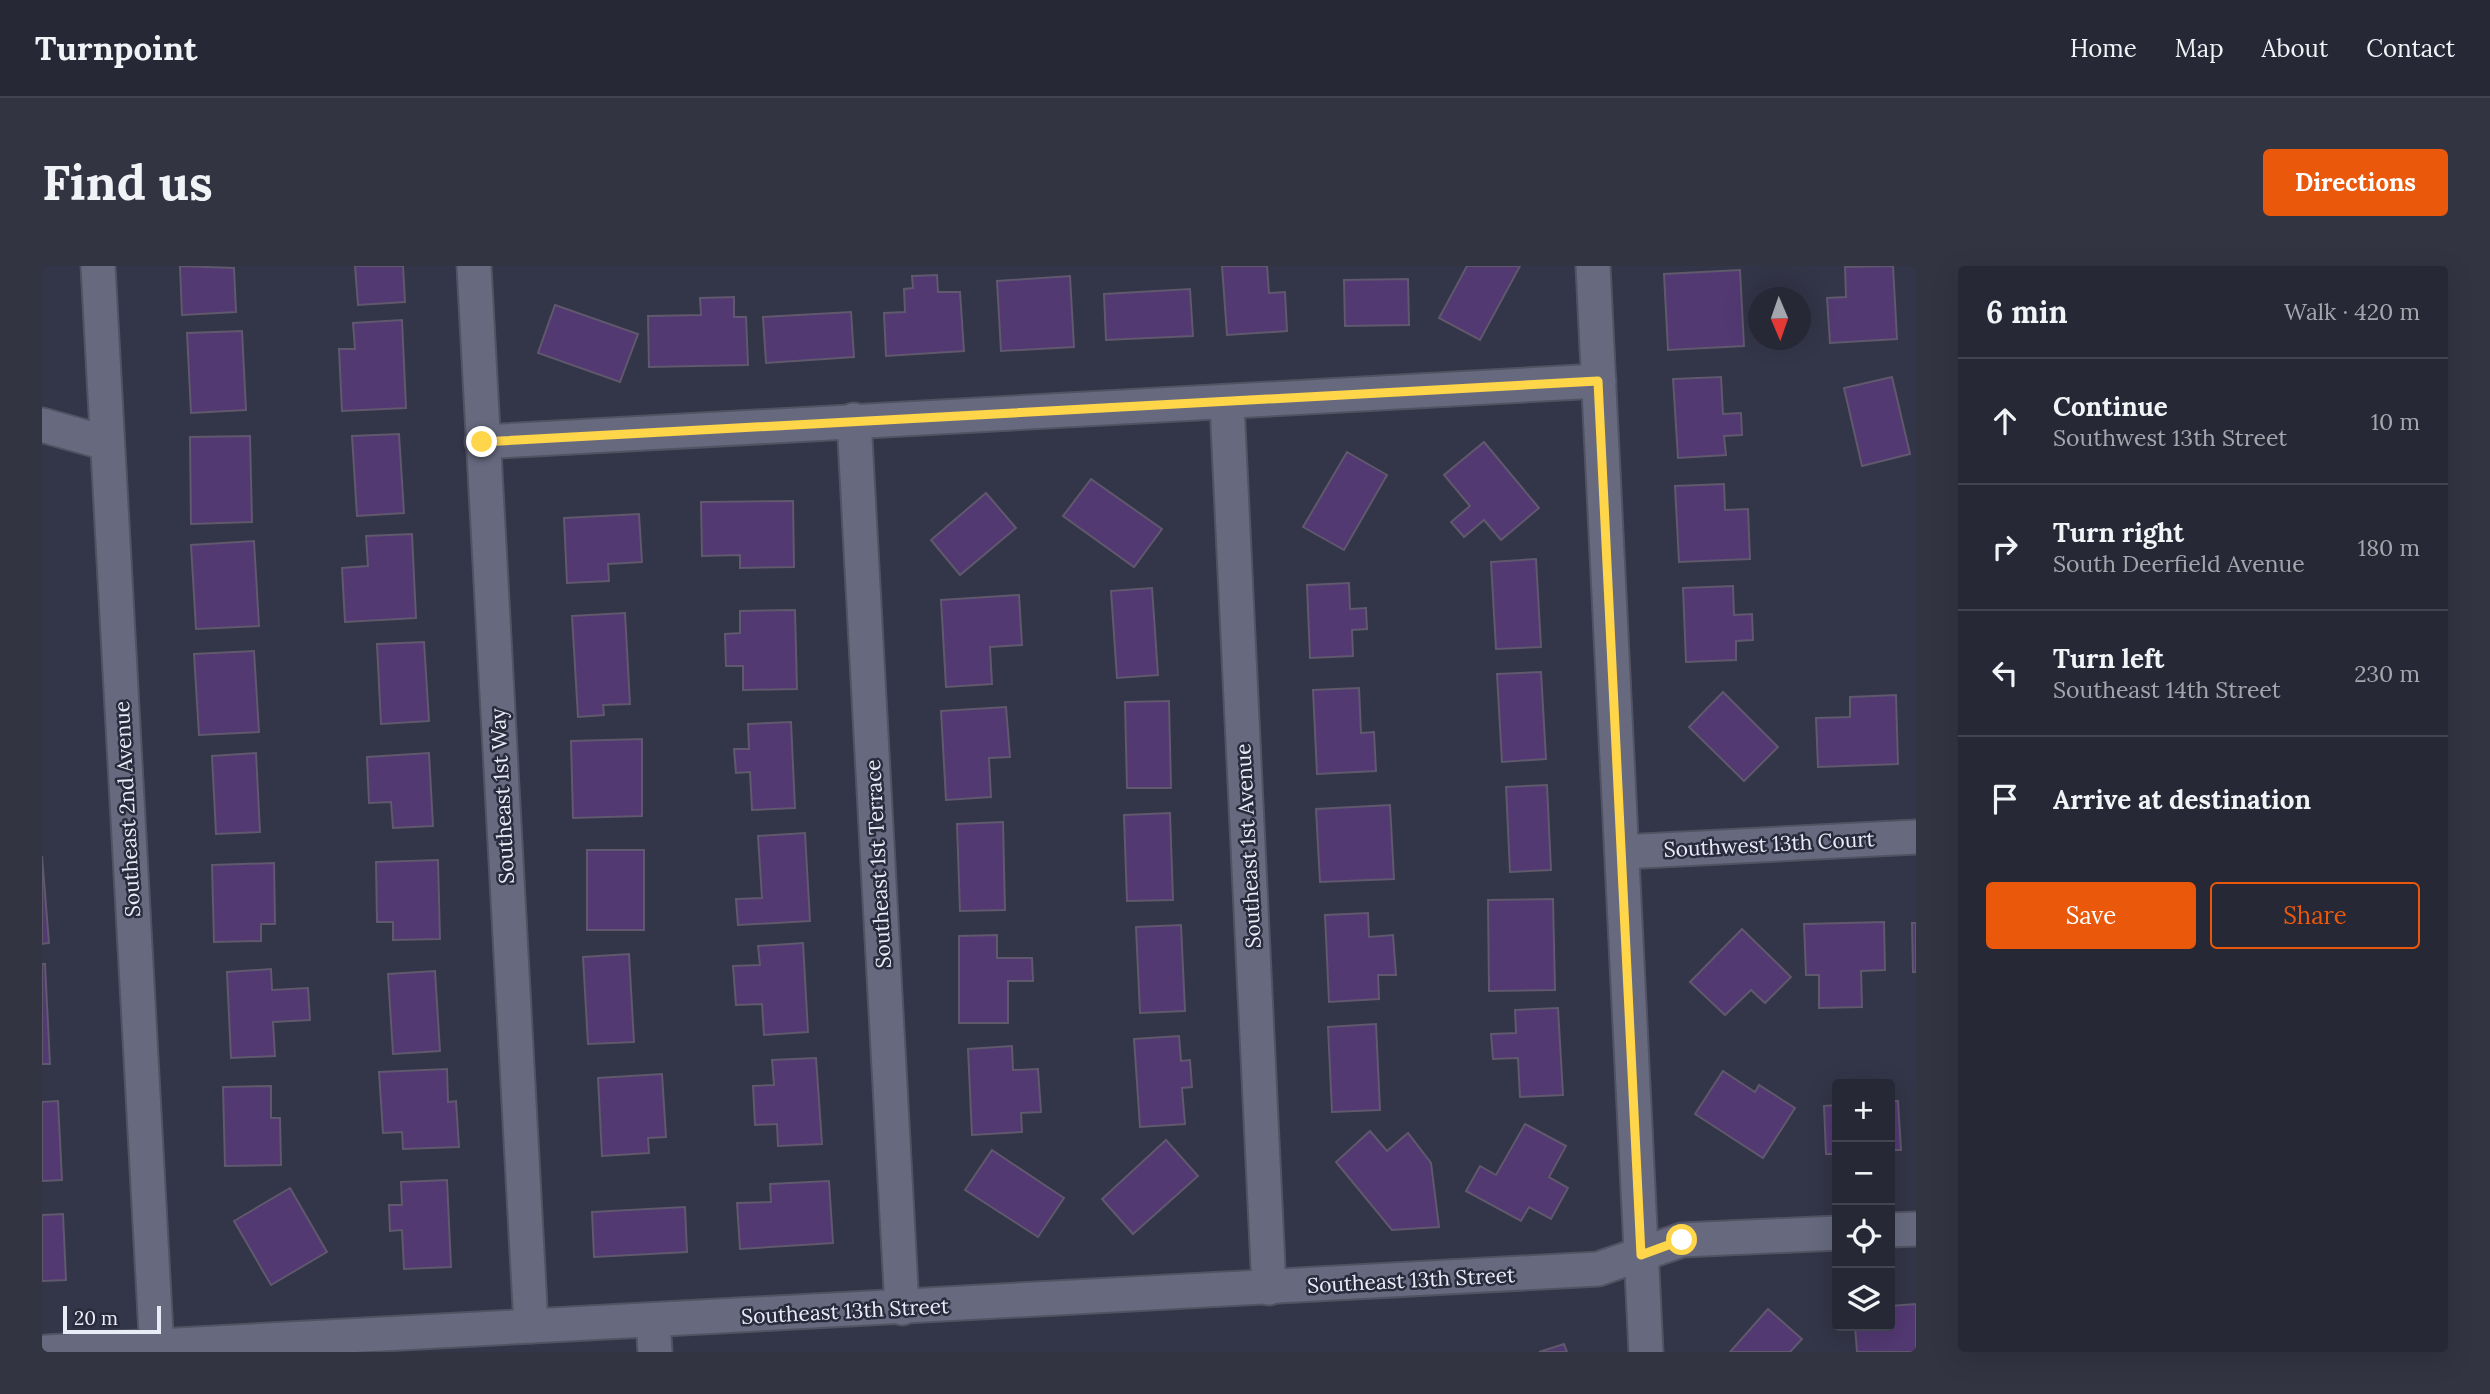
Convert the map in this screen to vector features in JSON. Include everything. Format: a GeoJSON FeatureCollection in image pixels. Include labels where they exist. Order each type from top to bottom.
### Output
{"type":"FeatureCollection","features":[{"type":"Feature","properties":{"kind":"street","name":"Southeast 2nd Avenue"},"geometry":{"type":"LineString","coordinates":[[98,266],[157,1348]]}},
{"type":"Feature","properties":{"kind":"street","name":"Southeast 1st Way"},"geometry":{"type":"LineString","coordinates":[[474,266],[531,1326]]}},
{"type":"Feature","properties":{"kind":"street"},"geometry":{"type":"LineString","coordinates":[[1593,266],[1646,1352]]}},
{"type":"Feature","properties":{"kind":"street"},"geometry":{"type":"LineString","coordinates":[[482,442],[1227,404],[1598,381]]}},
{"type":"Feature","properties":{"kind":"street","name":"Southeast 1st Avenue"},"geometry":{"type":"LineString","coordinates":[[1227,404],[1269,1287]]}},
{"type":"Feature","properties":{"kind":"street","name":"Southeast 1st Terrace"},"geometry":{"type":"LineString","coordinates":[[854,421],[902,1308]]}},
{"type":"Feature","properties":{"kind":"street"},"geometry":{"type":"LineString","coordinates":[[42,425],[106,443]]}},
{"type":"Feature","properties":{"kind":"street","name":"Southwest 13th Court"},"geometry":{"type":"LineString","coordinates":[[1622,852],[1916,837]]}},
{"type":"Feature","properties":{"kind":"street"},"geometry":{"type":"LineString","coordinates":[[1895,1230],[1916,1229]]}},
{"type":"Feature","properties":{"kind":"street","name":"Southeast 13th Street"},"geometry":{"type":"LineString","coordinates":[[46,1352],[531,1326],[654,1337],[902,1308],[1598,1269],[1682,1240],[1832,1233]]}},
{"type":"Feature","properties":{"kind":"building"},"geometry":{"type":"Polygon","coordinates":[[[180,266],[234,268],[236,312],[182,315],[180,266]]]}},
{"type":"Feature","properties":{"kind":"building"},"geometry":{"type":"Polygon","coordinates":[[[355,266],[403,266],[405,302],[358,305],[355,266]]]}},
{"type":"Feature","properties":{"kind":"building"},"geometry":{"type":"Polygon","coordinates":[[[1222,266],[1267,266],[1269,293],[1285,292],[1287,331],[1227,335],[1222,266]]]}},
{"type":"Feature","properties":{"kind":"building"},"geometry":{"type":"Polygon","coordinates":[[[1467,266],[1520,266],[1480,340],[1439,318],[1467,266]]]}},
{"type":"Feature","properties":{"kind":"building"},"geometry":{"type":"Polygon","coordinates":[[[1893,266],[1897,339],[1830,343],[1827,298],[1846,297],[1845,267],[1893,266]]]}},
{"type":"Feature","properties":{"kind":"building"},"geometry":{"type":"Polygon","coordinates":[[[1740,270],[1744,346],[1668,350],[1664,274],[1740,270]]]}},
{"type":"Feature","properties":{"kind":"building"},"geometry":{"type":"Polygon","coordinates":[[[937,275],[938,292],[960,292],[964,351],[886,356],[884,313],[905,312],[904,289],[913,288],[912,276],[937,275]]]}},
{"type":"Feature","properties":{"kind":"building"},"geometry":{"type":"Polygon","coordinates":[[[1070,276],[1074,347],[1001,351],[997,281],[1070,276]]]}},
{"type":"Feature","properties":{"kind":"building"},"geometry":{"type":"Polygon","coordinates":[[[1408,279],[1409,325],[1345,326],[1344,280],[1408,279]]]}},
{"type":"Feature","properties":{"kind":"building"},"geometry":{"type":"Polygon","coordinates":[[[1190,289],[1193,336],[1106,340],[1104,294],[1190,289]]]}},
{"type":"Feature","properties":{"kind":"building"},"geometry":{"type":"Polygon","coordinates":[[[734,297],[734,317],[746,317],[748,365],[649,367],[648,316],[701,315],[700,298],[734,297]]]}},
{"type":"Feature","properties":{"kind":"building"},"geometry":{"type":"Polygon","coordinates":[[[555,305],[638,334],[620,382],[538,353],[555,305]]]}},
{"type":"Feature","properties":{"kind":"building"},"geometry":{"type":"Polygon","coordinates":[[[851,312],[854,357],[766,363],[763,317],[851,312]]]}},
{"type":"Feature","properties":{"kind":"building"},"geometry":{"type":"Polygon","coordinates":[[[402,320],[406,408],[342,411],[339,349],[355,349],[353,323],[402,320]]]}},
{"type":"Feature","properties":{"kind":"building"},"geometry":{"type":"Polygon","coordinates":[[[242,331],[246,410],[191,413],[187,333],[242,331]]]}},
{"type":"Feature","properties":{"kind":"building"},"geometry":{"type":"Polygon","coordinates":[[[1721,377],[1723,414],[1741,413],[1742,435],[1724,436],[1726,455],[1678,458],[1673,379],[1721,377]]]}},
{"type":"Feature","properties":{"kind":"building"},"geometry":{"type":"Polygon","coordinates":[[[1892,377],[1910,454],[1862,466],[1844,388],[1892,377]]]}},
{"type":"Feature","properties":{"kind":"building"},"geometry":{"type":"Polygon","coordinates":[[[399,434],[404,513],[357,516],[352,436],[399,434]]]}},
{"type":"Feature","properties":{"kind":"building"},"geometry":{"type":"Polygon","coordinates":[[[250,436],[252,522],[191,524],[190,437],[250,436]]]}},
{"type":"Feature","properties":{"kind":"building"},"geometry":{"type":"Polygon","coordinates":[[[1484,442],[1539,508],[1501,540],[1484,520],[1464,537],[1451,522],[1470,506],[1444,475],[1484,442]]]}},
{"type":"Feature","properties":{"kind":"building"},"geometry":{"type":"Polygon","coordinates":[[[1347,452],[1387,475],[1344,550],[1303,527],[1347,452]]]}},
{"type":"Feature","properties":{"kind":"building"},"geometry":{"type":"Polygon","coordinates":[[[1091,479],[1162,529],[1134,567],[1063,516],[1091,479]]]}},
{"type":"Feature","properties":{"kind":"building"},"geometry":{"type":"Polygon","coordinates":[[[1724,484],[1725,510],[1748,509],[1750,559],[1679,562],[1675,486],[1724,484]]]}},
{"type":"Feature","properties":{"kind":"building"},"geometry":{"type":"Polygon","coordinates":[[[986,493],[1016,528],[960,575],[931,540],[986,493]]]}},
{"type":"Feature","properties":{"kind":"building"},"geometry":{"type":"Polygon","coordinates":[[[793,501],[794,567],[740,568],[740,555],[702,556],[701,502],[793,501]]]}},
{"type":"Feature","properties":{"kind":"building"},"geometry":{"type":"Polygon","coordinates":[[[639,514],[642,562],[608,564],[609,581],[567,583],[564,518],[639,514]]]}},
{"type":"Feature","properties":{"kind":"building"},"geometry":{"type":"Polygon","coordinates":[[[412,534],[416,618],[345,622],[342,568],[368,566],[366,536],[412,534]]]}},
{"type":"Feature","properties":{"kind":"building"},"geometry":{"type":"Polygon","coordinates":[[[254,541],[259,626],[196,629],[191,545],[254,541]]]}},
{"type":"Feature","properties":{"kind":"building"},"geometry":{"type":"Polygon","coordinates":[[[1536,559],[1541,647],[1496,649],[1491,562],[1536,559]]]}},
{"type":"Feature","properties":{"kind":"building"},"geometry":{"type":"Polygon","coordinates":[[[1349,583],[1350,609],[1366,608],[1367,629],[1352,630],[1353,656],[1310,658],[1307,585],[1349,583]]]}},
{"type":"Feature","properties":{"kind":"building"},"geometry":{"type":"Polygon","coordinates":[[[1733,586],[1734,615],[1752,614],[1753,640],[1736,641],[1736,660],[1686,662],[1683,588],[1733,586]]]}},
{"type":"Feature","properties":{"kind":"building"},"geometry":{"type":"Polygon","coordinates":[[[1152,588],[1158,675],[1117,678],[1111,591],[1152,588]]]}},
{"type":"Feature","properties":{"kind":"building"},"geometry":{"type":"Polygon","coordinates":[[[1019,595],[1022,645],[990,647],[992,684],[946,687],[941,600],[1019,595]]]}},
{"type":"Feature","properties":{"kind":"building"},"geometry":{"type":"Polygon","coordinates":[[[795,610],[797,689],[743,690],[743,666],[726,666],[725,634],[740,633],[740,611],[795,610]]]}},
{"type":"Feature","properties":{"kind":"building"},"geometry":{"type":"Polygon","coordinates":[[[625,613],[630,704],[603,705],[604,715],[578,717],[572,616],[625,613]]]}},
{"type":"Feature","properties":{"kind":"building"},"geometry":{"type":"Polygon","coordinates":[[[424,642],[429,721],[381,724],[377,644],[424,642]]]}},
{"type":"Feature","properties":{"kind":"building"},"geometry":{"type":"Polygon","coordinates":[[[254,651],[259,732],[199,735],[194,654],[254,651]]]}},
{"type":"Feature","properties":{"kind":"building"},"geometry":{"type":"Polygon","coordinates":[[[1541,672],[1546,759],[1502,762],[1497,674],[1541,672]]]}},
{"type":"Feature","properties":{"kind":"building"},"geometry":{"type":"Polygon","coordinates":[[[1359,688],[1361,733],[1374,732],[1376,771],[1317,774],[1313,690],[1359,688]]]}},
{"type":"Feature","properties":{"kind":"building"},"geometry":{"type":"Polygon","coordinates":[[[1723,692],[1778,747],[1744,781],[1689,727],[1723,692]]]}},
{"type":"Feature","properties":{"kind":"building"},"geometry":{"type":"Polygon","coordinates":[[[1896,695],[1898,764],[1818,767],[1816,718],[1850,717],[1850,697],[1896,695]]]}},
{"type":"Feature","properties":{"kind":"building"},"geometry":{"type":"Polygon","coordinates":[[[1169,701],[1171,788],[1127,788],[1125,702],[1169,701]]]}},
{"type":"Feature","properties":{"kind":"building"},"geometry":{"type":"Polygon","coordinates":[[[1006,707],[1010,757],[989,758],[991,797],[946,800],[941,711],[1006,707]]]}},
{"type":"Feature","properties":{"kind":"building"},"geometry":{"type":"Polygon","coordinates":[[[791,722],[795,808],[752,810],[750,772],[736,773],[734,749],[749,749],[748,724],[791,722]]]}},
{"type":"Feature","properties":{"kind":"building"},"geometry":{"type":"Polygon","coordinates":[[[642,739],[642,816],[573,818],[571,741],[642,739]]]}},
{"type":"Feature","properties":{"kind":"building"},"geometry":{"type":"Polygon","coordinates":[[[256,753],[260,832],[216,834],[212,756],[256,753]]]}},
{"type":"Feature","properties":{"kind":"building"},"geometry":{"type":"Polygon","coordinates":[[[429,753],[433,826],[393,828],[391,802],[369,803],[367,757],[429,753]]]}},
{"type":"Feature","properties":{"kind":"building"},"geometry":{"type":"Polygon","coordinates":[[[1547,785],[1551,870],[1510,872],[1506,787],[1547,785]]]}},
{"type":"Feature","properties":{"kind":"building"},"geometry":{"type":"Polygon","coordinates":[[[1390,805],[1394,879],[1320,882],[1316,809],[1390,805]]]}},
{"type":"Feature","properties":{"kind":"building"},"geometry":{"type":"Polygon","coordinates":[[[1170,813],[1173,900],[1127,901],[1124,815],[1170,813]]]}},
{"type":"Feature","properties":{"kind":"building"},"geometry":{"type":"Polygon","coordinates":[[[1003,822],[1005,910],[960,911],[957,824],[1003,822]]]}},
{"type":"Feature","properties":{"kind":"building"},"geometry":{"type":"Polygon","coordinates":[[[805,833],[810,921],[738,925],[736,899],[762,898],[758,836],[805,833]]]}},
{"type":"Feature","properties":{"kind":"building"},"geometry":{"type":"Polygon","coordinates":[[[587,850],[644,850],[644,930],[587,930],[587,850]]]}},
{"type":"Feature","properties":{"kind":"building"},"geometry":{"type":"Polygon","coordinates":[[[42,856],[49,943],[42,944],[42,856]]]}},
{"type":"Feature","properties":{"kind":"building"},"geometry":{"type":"Polygon","coordinates":[[[438,860],[440,939],[393,940],[393,922],[377,922],[376,862],[438,860]]]}},
{"type":"Feature","properties":{"kind":"building"},"geometry":{"type":"Polygon","coordinates":[[[274,863],[275,924],[261,924],[261,941],[214,942],[212,865],[274,863]]]}},
{"type":"Feature","properties":{"kind":"building"},"geometry":{"type":"Polygon","coordinates":[[[1553,899],[1555,990],[1489,991],[1488,900],[1553,899]]]}},
{"type":"Feature","properties":{"kind":"building"},"geometry":{"type":"Polygon","coordinates":[[[1368,913],[1369,937],[1393,935],[1396,975],[1378,975],[1379,999],[1329,1002],[1325,915],[1368,913]]]}},
{"type":"Feature","properties":{"kind":"building"},"geometry":{"type":"Polygon","coordinates":[[[1884,922],[1885,970],[1861,971],[1862,1007],[1819,1008],[1819,975],[1806,975],[1804,924],[1884,922]]]}},
{"type":"Feature","properties":{"kind":"building"},"geometry":{"type":"Polygon","coordinates":[[[1912,923],[1916,923],[1916,972],[1913,972],[1912,923]]]}},
{"type":"Feature","properties":{"kind":"building"},"geometry":{"type":"Polygon","coordinates":[[[1181,925],[1185,1011],[1140,1013],[1136,927],[1181,925]]]}},
{"type":"Feature","properties":{"kind":"building"},"geometry":{"type":"Polygon","coordinates":[[[1742,929],[1791,977],[1765,1003],[1751,990],[1725,1015],[1690,982],[1742,929]]]}},
{"type":"Feature","properties":{"kind":"building"},"geometry":{"type":"Polygon","coordinates":[[[997,935],[997,958],[1032,958],[1033,981],[1008,981],[1008,1023],[959,1023],[959,936],[997,935]]]}},
{"type":"Feature","properties":{"kind":"building"},"geometry":{"type":"Polygon","coordinates":[[[803,943],[808,1032],[764,1035],[762,1004],[736,1005],[733,966],[760,965],[758,946],[803,943]]]}},
{"type":"Feature","properties":{"kind":"building"},"geometry":{"type":"Polygon","coordinates":[[[629,954],[634,1042],[588,1044],[583,957],[629,954]]]}},
{"type":"Feature","properties":{"kind":"building"},"geometry":{"type":"Polygon","coordinates":[[[42,964],[45,964],[50,1064],[42,1064],[42,964]]]}},
{"type":"Feature","properties":{"kind":"building"},"geometry":{"type":"Polygon","coordinates":[[[271,969],[272,990],[308,988],[310,1020],[273,1022],[275,1056],[231,1058],[227,972],[271,969]]]}},
{"type":"Feature","properties":{"kind":"building"},"geometry":{"type":"Polygon","coordinates":[[[435,971],[440,1051],[393,1054],[388,974],[435,971]]]}},
{"type":"Feature","properties":{"kind":"building"},"geometry":{"type":"Polygon","coordinates":[[[1558,1008],[1563,1095],[1520,1097],[1518,1058],[1493,1059],[1491,1034],[1516,1033],[1515,1010],[1558,1008]]]}},
{"type":"Feature","properties":{"kind":"building"},"geometry":{"type":"Polygon","coordinates":[[[1376,1024],[1380,1110],[1332,1112],[1328,1027],[1376,1024]]]}},
{"type":"Feature","properties":{"kind":"building"},"geometry":{"type":"Polygon","coordinates":[[[1179,1036],[1181,1061],[1190,1060],[1192,1087],[1182,1088],[1185,1124],[1140,1127],[1134,1039],[1179,1036]]]}},
{"type":"Feature","properties":{"kind":"building"},"geometry":{"type":"Polygon","coordinates":[[[1012,1046],[1013,1070],[1038,1069],[1041,1112],[1021,1113],[1022,1132],[972,1135],[968,1049],[1012,1046]]]}},
{"type":"Feature","properties":{"kind":"building"},"geometry":{"type":"Polygon","coordinates":[[[816,1058],[822,1144],[778,1146],[777,1124],[755,1125],[753,1086],[774,1085],[772,1060],[816,1058]]]}},
{"type":"Feature","properties":{"kind":"building"},"geometry":{"type":"Polygon","coordinates":[[[447,1069],[448,1102],[456,1101],[459,1147],[403,1149],[402,1132],[383,1133],[379,1072],[447,1069]]]}},
{"type":"Feature","properties":{"kind":"building"},"geometry":{"type":"Polygon","coordinates":[[[1723,1071],[1755,1092],[1759,1085],[1795,1108],[1763,1158],[1695,1114],[1723,1071]]]}},
{"type":"Feature","properties":{"kind":"building"},"geometry":{"type":"Polygon","coordinates":[[[662,1074],[666,1137],[648,1138],[649,1153],[602,1156],[598,1078],[662,1074]]]}},
{"type":"Feature","properties":{"kind":"building"},"geometry":{"type":"Polygon","coordinates":[[[271,1086],[271,1118],[280,1118],[281,1165],[225,1166],[223,1087],[271,1086]]]}},
{"type":"Feature","properties":{"kind":"building"},"geometry":{"type":"Polygon","coordinates":[[[58,1101],[62,1180],[42,1181],[42,1102],[58,1101]]]}},
{"type":"Feature","properties":{"kind":"building"},"geometry":{"type":"Polygon","coordinates":[[[1895,1101],[1898,1101],[1901,1150],[1895,1150],[1895,1101]]]}},
{"type":"Feature","properties":{"kind":"building"},"geometry":{"type":"Polygon","coordinates":[[[1832,1105],[1832,1154],[1826,1154],[1824,1106],[1832,1105]]]}},
{"type":"Feature","properties":{"kind":"building"},"geometry":{"type":"Polygon","coordinates":[[[1525,1124],[1566,1146],[1549,1177],[1568,1188],[1551,1219],[1529,1207],[1521,1221],[1466,1191],[1480,1166],[1496,1175],[1525,1124]]]}},
{"type":"Feature","properties":{"kind":"building"},"geometry":{"type":"Polygon","coordinates":[[[1370,1131],[1387,1151],[1408,1133],[1431,1163],[1439,1227],[1392,1230],[1336,1162],[1370,1131]]]}},
{"type":"Feature","properties":{"kind":"building"},"geometry":{"type":"Polygon","coordinates":[[[1166,1140],[1198,1176],[1133,1234],[1102,1199],[1166,1140]]]}},
{"type":"Feature","properties":{"kind":"building"},"geometry":{"type":"Polygon","coordinates":[[[992,1150],[1064,1198],[1038,1237],[965,1190],[992,1150]]]}},
{"type":"Feature","properties":{"kind":"building"},"geometry":{"type":"Polygon","coordinates":[[[447,1180],[451,1267],[404,1269],[402,1230],[390,1231],[389,1205],[402,1205],[401,1182],[447,1180]]]}},
{"type":"Feature","properties":{"kind":"building"},"geometry":{"type":"Polygon","coordinates":[[[829,1181],[833,1243],[740,1249],[737,1203],[771,1202],[770,1184],[829,1181]]]}},
{"type":"Feature","properties":{"kind":"building"},"geometry":{"type":"Polygon","coordinates":[[[290,1188],[327,1252],[271,1285],[234,1221],[290,1188]]]}},
{"type":"Feature","properties":{"kind":"building"},"geometry":{"type":"Polygon","coordinates":[[[685,1207],[687,1252],[594,1257],[592,1212],[685,1207]]]}},
{"type":"Feature","properties":{"kind":"building"},"geometry":{"type":"Polygon","coordinates":[[[63,1214],[66,1280],[42,1281],[42,1215],[63,1214]]]}},
{"type":"Feature","properties":{"kind":"building"},"geometry":{"type":"Polygon","coordinates":[[[1916,1304],[1916,1352],[1857,1352],[1855,1331],[1895,1331],[1895,1306],[1916,1304]]]}},
{"type":"Feature","properties":{"kind":"building"},"geometry":{"type":"Polygon","coordinates":[[[1768,1309],[1802,1339],[1790,1352],[1730,1352],[1768,1309]]]}},
{"type":"Feature","properties":{"kind":"building"},"geometry":{"type":"Polygon","coordinates":[[[1564,1344],[1567,1352],[1539,1352],[1564,1344]]]}},
{"type":"Feature","properties":{"kind":"route"},"geometry":{"type":"LineString","coordinates":[[482,442],[1227,404],[1598,381],[1641,1255],[1682,1240]]}}]}
